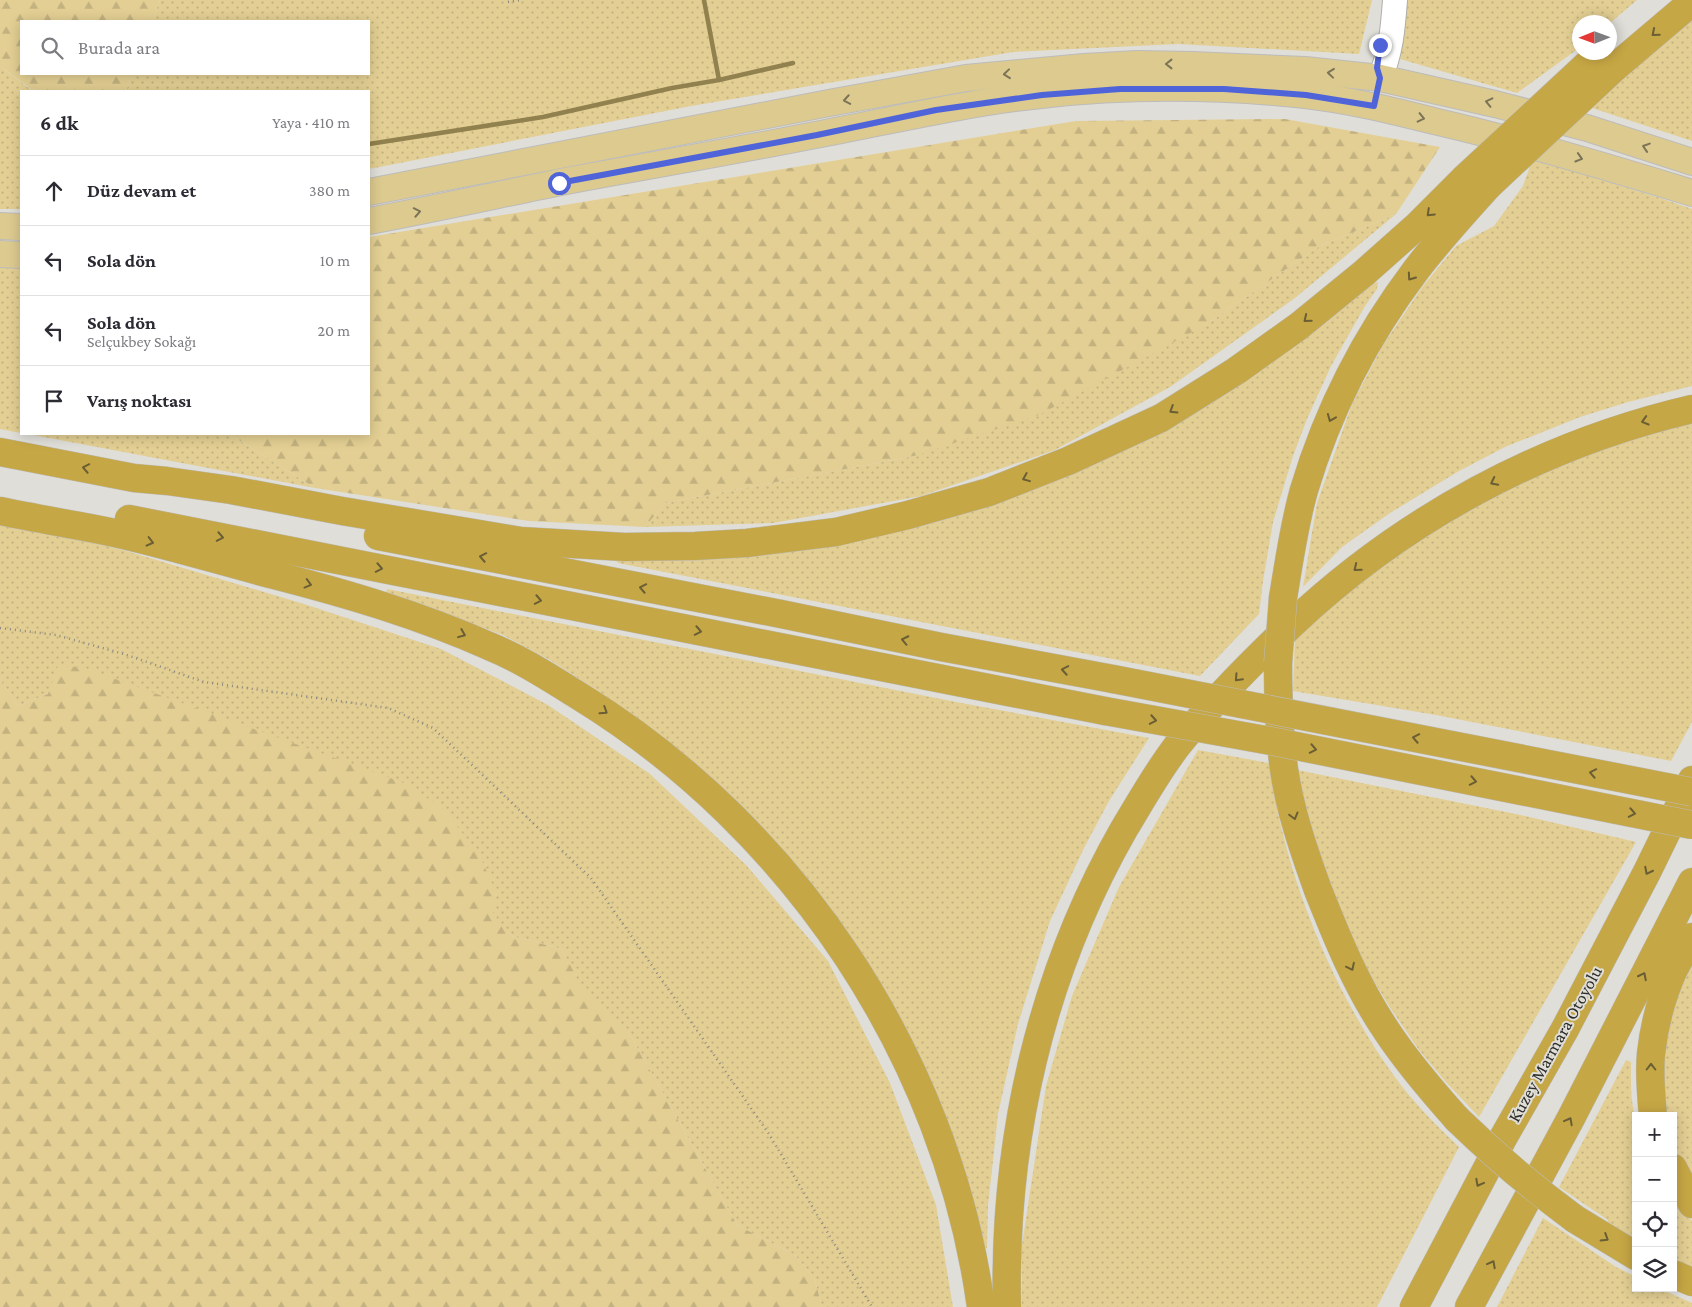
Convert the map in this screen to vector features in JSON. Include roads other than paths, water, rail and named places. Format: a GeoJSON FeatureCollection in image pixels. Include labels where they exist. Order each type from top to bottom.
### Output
{"type":"FeatureCollection","features":[{"type":"Feature","properties":{"kind":"highway"},"geometry":{"type":"LineString","coordinates":[[1617,46],[1667,0]]}},
{"type":"Feature","properties":{"kind":"highway"},"geometry":{"type":"LineString","coordinates":[[1617,50],[1692,2]]}},
{"type":"Feature","properties":{"kind":"highway"},"geometry":{"type":"LineString","coordinates":[[0,452],[134,478],[231,490],[352,513],[521,541],[624,547],[747,543],[836,532],[908,515],[989,492],[1068,461],[1161,418],[1236,371],[1299,326],[1364,273],[1418,225],[1476,182],[1602,60]]}},
{"type":"Feature","properties":{"kind":"highway"},"geometry":{"type":"LineString","coordinates":[[1476,182],[1440,240],[1415,272],[1369,340],[1350,374],[1324,435],[1304,490],[1283,598],[1278,663],[1278,725],[1284,771],[1294,816],[1336,936],[1356,978],[1386,1030],[1430,1089],[1457,1119],[1507,1167],[1575,1219],[1632,1254]]}},
{"type":"Feature","properties":{"kind":"highway"},"geometry":{"type":"LineString","coordinates":[[1007,1307],[1008,1231],[1014,1166],[1023,1106],[1037,1041],[1052,990],[1076,926],[1105,863],[1143,796],[1177,746],[1254,660],[1323,595],[1366,560],[1440,512],[1481,488],[1521,468],[1582,442],[1631,425],[1692,409]]}},
{"type":"Feature","properties":{"kind":"highway"},"geometry":{"type":"LineString","coordinates":[[134,478],[188,498],[781,614],[940,648],[1113,679],[1692,792]]}},
{"type":"Feature","properties":{"kind":"highway"},"geometry":{"type":"LineString","coordinates":[[0,494],[1106,711],[1271,741],[1692,825]]}},
{"type":"Feature","properties":{"kind":"highway"},"geometry":{"type":"LineString","coordinates":[[0,511],[114,533],[351,595],[416,616],[492,646],[536,670],[609,714],[661,753],[697,784],[766,851],[834,935],[866,986],[900,1046],[944,1148],[961,1207],[981,1307]]}},
{"type":"Feature","properties":{"kind":"highway","name":"Kuzey Marmara Otoyolu"},"geometry":{"type":"LineString","coordinates":[[1414,1307],[1503,1138],[1570,1020],[1647,872],[1692,780]]}},
{"type":"Feature","properties":{"kind":"highway"},"geometry":{"type":"LineString","coordinates":[[1662,819],[1692,832]]}},
{"type":"Feature","properties":{"kind":"highway"},"geometry":{"type":"LineString","coordinates":[[1469,1307],[1571,1118],[1692,882]]}},
{"type":"Feature","properties":{"kind":"highway"},"geometry":{"type":"LineString","coordinates":[[1653,1112],[1651,1054],[1655,1029],[1667,986],[1692,937]]}},
{"type":"Feature","properties":{"kind":"highway"},"geometry":{"type":"LineString","coordinates":[[1677,1176],[1692,1204]]}},
{"type":"Feature","properties":{"kind":"highway"},"geometry":{"type":"LineString","coordinates":[[1677,1276],[1692,1282]]}},
{"type":"Feature","properties":{"kind":"main road"},"geometry":{"type":"LineString","coordinates":[[370,192],[966,78],[1136,64],[1305,70],[1380,78],[1495,104],[1587,128],[1692,162]]}},
{"type":"Feature","properties":{"kind":"main road"},"geometry":{"type":"LineString","coordinates":[[1374,106],[1380,78]]}},
{"type":"Feature","properties":{"kind":"main road"},"geometry":{"type":"LineString","coordinates":[[370,221],[817,135],[936,110],[1042,95],[1120,89],[1224,89],[1306,95],[1374,106],[1575,157],[1692,193]]}},
{"type":"Feature","properties":{"kind":"main road"},"geometry":{"type":"LineString","coordinates":[[0,226],[20,227]]}},
{"type":"Feature","properties":{"kind":"main road"},"geometry":{"type":"LineString","coordinates":[[0,254],[20,254]]}},
{"type":"Feature","properties":{"kind":"street"},"geometry":{"type":"LineString","coordinates":[[1380,78],[1390,49],[1393,30],[1393,0]]}},
{"type":"Feature","properties":{"kind":"waterway"},"geometry":{"type":"LineString","coordinates":[[370,144],[543,117],[672,88],[719,80],[704,0]]}},
{"type":"Feature","properties":{"kind":"waterway"},"geometry":{"type":"LineString","coordinates":[[719,80],[793,63]]}}]}
